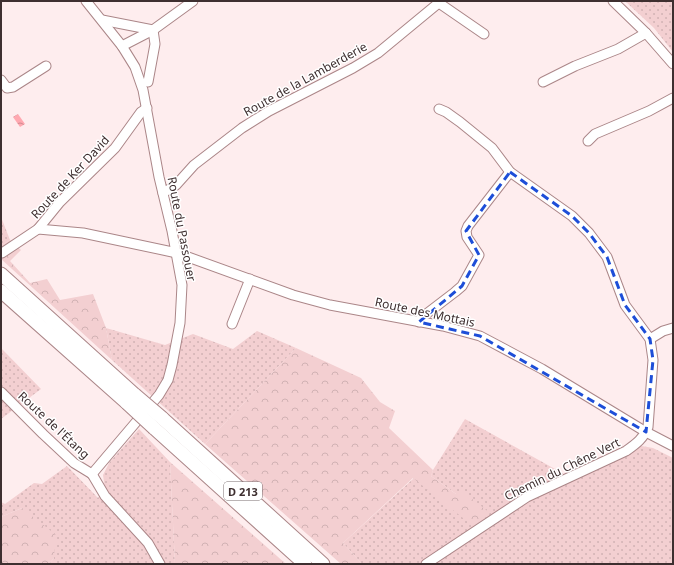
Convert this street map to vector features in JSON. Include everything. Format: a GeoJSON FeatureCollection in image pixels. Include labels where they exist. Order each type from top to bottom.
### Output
{"type":"FeatureCollection","features":[{"type":"Feature","properties":{"kind":"highway","name":"D 213"},"geometry":{"type":"LineString","coordinates":[[1,274],[131,399]]}},
{"type":"Feature","properties":{"kind":"highway","name":"D 213"},"geometry":{"type":"LineString","coordinates":[[1,291],[131,399],[323,564]]}},
{"type":"Feature","properties":{"kind":"highway","name":"D 213"},"geometry":{"type":"LineString","coordinates":[[158,423],[305,564]]}},
{"type":"Feature","properties":{"kind":"street","name":"Route du Passouer"},"geometry":{"type":"LineString","coordinates":[[86,1],[122,46],[135,67],[143,90],[163,193],[177,253],[182,285],[180,323],[168,380],[159,395],[92,474]]}},
{"type":"Feature","properties":{"kind":"street"},"geometry":{"type":"LineString","coordinates":[[122,46],[153,30],[193,1]]}},
{"type":"Feature","properties":{"kind":"street"},"geometry":{"type":"LineString","coordinates":[[613,1],[646,33],[673,64]]}},
{"type":"Feature","properties":{"kind":"street"},"geometry":{"type":"LineString","coordinates":[[440,2],[484,34]]}},
{"type":"Feature","properties":{"kind":"street","name":"Route de la Lamberderie"},"geometry":{"type":"LineString","coordinates":[[163,193],[176,185],[194,165],[242,128],[269,110],[353,68],[378,53],[440,2]]}},
{"type":"Feature","properties":{"kind":"street"},"geometry":{"type":"LineString","coordinates":[[102,20],[153,30]]}},
{"type":"Feature","properties":{"kind":"street"},"geometry":{"type":"LineString","coordinates":[[148,82],[156,44],[153,30]]}},
{"type":"Feature","properties":{"kind":"street"},"geometry":{"type":"LineString","coordinates":[[543,82],[575,66],[618,49],[646,33]]}},
{"type":"Feature","properties":{"kind":"street"},"geometry":{"type":"LineString","coordinates":[[1,80],[7,88],[13,87],[46,66]]}},
{"type":"Feature","properties":{"kind":"street"},"geometry":{"type":"LineString","coordinates":[[588,141],[595,134],[649,111],[673,98]]}},
{"type":"Feature","properties":{"kind":"street","name":"Route de Ker David"},"geometry":{"type":"LineString","coordinates":[[2,253],[38,229],[60,202],[115,148],[141,112],[146,108]]}},
{"type":"Feature","properties":{"kind":"street"},"geometry":{"type":"LineString","coordinates":[[439,109],[455,118],[492,148],[510,172],[572,216],[589,233],[607,257],[625,306],[650,339],[653,360],[648,427],[646,432]]}},
{"type":"Feature","properties":{"kind":"street"},"geometry":{"type":"LineString","coordinates":[[419,322],[421,318],[462,286],[480,255],[467,237],[466,231],[468,226],[510,172]]}},
{"type":"Feature","properties":{"kind":"street","name":"Route des Mottais"},"geometry":{"type":"LineString","coordinates":[[38,229],[82,233],[177,253],[293,295],[322,303],[443,326],[480,336],[542,369],[646,432],[673,446]]}},
{"type":"Feature","properties":{"kind":"street"},"geometry":{"type":"LineString","coordinates":[[232,324],[250,279]]}},
{"type":"Feature","properties":{"kind":"street"},"geometry":{"type":"LineString","coordinates":[[650,339],[663,331],[673,328]]}},
{"type":"Feature","properties":{"kind":"street","name":"Route de l'Étang"},"geometry":{"type":"LineString","coordinates":[[1,392],[42,434],[74,463],[92,474]]}},
{"type":"Feature","properties":{"kind":"street","name":"Chemin du Chêne Vert"},"geometry":{"type":"LineString","coordinates":[[426,564],[527,497],[626,451],[636,444],[646,432]]}},
{"type":"Feature","properties":{"kind":"street"},"geometry":{"type":"LineString","coordinates":[[92,474],[105,496],[148,543],[160,564]]}},
{"type":"Feature","properties":{"kind":"highlighted area"},"geometry":{"type":"Polygon","coordinates":[[[510,172],[572,216],[589,233],[607,257],[625,305],[650,339],[653,360],[646,432],[480,336],[419,322],[462,286],[479,255],[466,231],[510,172]]]}},
{"type":"Feature","properties":{"kind":"green space"},"geometry":{"type":"Polygon","coordinates":[[[625,1],[673,1],[673,52],[654,28],[625,1]]]}},
{"type":"Feature","properties":{"kind":"green space"},"geometry":{"type":"Polygon","coordinates":[[[1,217],[10,240],[1,246],[1,217]]]}},
{"type":"Feature","properties":{"kind":"green space"},"geometry":{"type":"Polygon","coordinates":[[[10,240],[21,250],[10,261],[30,283],[47,279],[60,300],[93,294],[106,328],[112,360],[1,259],[1,246],[10,240]]]}},
{"type":"Feature","properties":{"kind":"green space"},"geometry":{"type":"Polygon","coordinates":[[[106,328],[165,345],[193,334],[233,349],[257,331],[296,348],[205,444],[112,360],[106,328]]]}},
{"type":"Feature","properties":{"kind":"green space"},"geometry":{"type":"Polygon","coordinates":[[[1,348],[41,389],[1,419],[1,348]]]}},
{"type":"Feature","properties":{"kind":"green space"},"geometry":{"type":"Polygon","coordinates":[[[296,348],[361,378],[380,402],[395,411],[389,428],[433,470],[431,476],[456,494],[463,492],[490,513],[473,526],[413,478],[343,543],[362,564],[341,564],[205,444],[296,348]]]}},
{"type":"Feature","properties":{"kind":"green space"},"geometry":{"type":"Polygon","coordinates":[[[465,419],[564,474],[630,444],[653,448],[673,458],[673,564],[362,564],[343,543],[414,478],[473,525],[456,494],[431,476],[433,470],[465,419]]]}},
{"type":"Feature","properties":{"kind":"green space"},"geometry":{"type":"Polygon","coordinates":[[[139,429],[170,462],[175,564],[49,564],[54,558],[22,508],[1,517],[1,502],[5,504],[34,483],[42,484],[67,466],[98,498],[105,489],[103,475],[109,463],[139,429]]]}},
{"type":"Feature","properties":{"kind":"green space"},"geometry":{"type":"Polygon","coordinates":[[[170,462],[286,564],[175,564],[170,462]]]}},
{"type":"Feature","properties":{"kind":"green space"},"geometry":{"type":"Polygon","coordinates":[[[22,508],[56,535],[54,558],[49,564],[1,564],[1,517],[22,508]]]}},
{"type":"Feature","properties":{"kind":"water"},"geometry":{"type":"Polygon","coordinates":[[[18,114],[25,124],[20,127],[13,117],[18,114]]]}}]}
